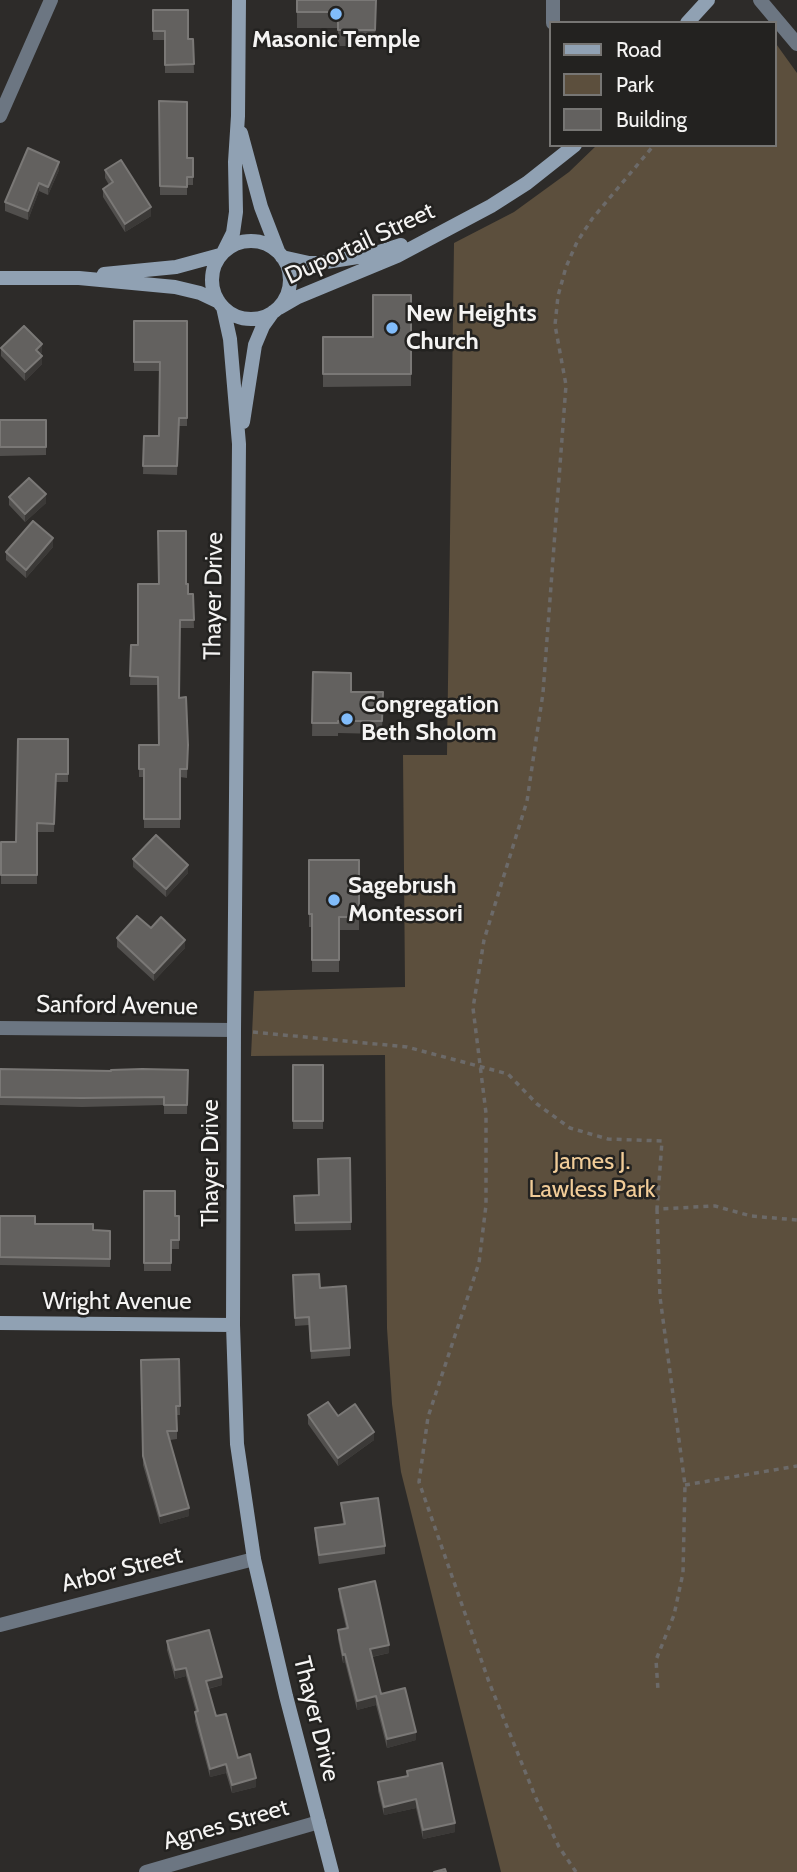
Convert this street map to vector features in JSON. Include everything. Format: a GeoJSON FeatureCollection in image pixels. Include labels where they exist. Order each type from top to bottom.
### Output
{"type":"FeatureCollection","features":[{"type":"Feature","properties":{"kind":"street"},"geometry":{"type":"LineString","coordinates":[[0,116],[51,0]]}},
{"type":"Feature","properties":{"kind":"street"},"geometry":{"type":"LineString","coordinates":[[221,305],[212,286],[212,272],[230,242],[236,222],[239,0]]}},
{"type":"Feature","properties":{"kind":"street"},"geometry":{"type":"LineString","coordinates":[[553,21],[554,0]]}},
{"type":"Feature","properties":{"kind":"street"},"geometry":{"type":"LineString","coordinates":[[689,21],[708,0]]}},
{"type":"Feature","properties":{"kind":"street"},"geometry":{"type":"LineString","coordinates":[[760,0],[797,44]]}},
{"type":"Feature","properties":{"kind":"street"},"geometry":{"type":"LineString","coordinates":[[0,278],[79,278],[181,288],[200,293],[235,315],[248,318],[261,317],[276,310],[288,291],[288,266],[280,254],[261,206],[238,116]]}},
{"type":"Feature","properties":{"kind":"street","name":"Duportail Street"},"geometry":{"type":"LineString","coordinates":[[276,310],[298,297],[397,256],[461,221],[510,194],[572,147]]}},
{"type":"Feature","properties":{"kind":"street","name":"Duportail Street"},"geometry":{"type":"LineString","coordinates":[[280,254],[309,263],[339,261],[392,248],[461,221]]}},
{"type":"Feature","properties":{"kind":"street"},"geometry":{"type":"LineString","coordinates":[[79,278],[176,267],[222,253],[236,244],[248,241],[261,242],[280,254]]}},
{"type":"Feature","properties":{"kind":"street","name":"Thayer Drive"},"geometry":{"type":"LineString","coordinates":[[221,305],[230,339],[239,444],[233,1325],[237,1444],[254,1559],[332,1872]]}},
{"type":"Feature","properties":{"kind":"street","name":"Thayer Drive"},"geometry":{"type":"LineString","coordinates":[[239,444],[255,345],[263,326],[276,310]]}},
{"type":"Feature","properties":{"kind":"street","name":"Sanford Avenue"},"geometry":{"type":"LineString","coordinates":[[0,1028],[234,1030]]}},
{"type":"Feature","properties":{"kind":"street","name":"Wright Avenue"},"geometry":{"type":"LineString","coordinates":[[0,1324],[233,1325]]}},
{"type":"Feature","properties":{"kind":"street","name":"Arbor Street"},"geometry":{"type":"LineString","coordinates":[[0,1625],[254,1559]]}},
{"type":"Feature","properties":{"kind":"street","name":"Agnes Street"},"geometry":{"type":"LineString","coordinates":[[146,1872],[319,1822]]}},
{"type":"Feature","properties":{"kind":"path"},"geometry":{"type":"LineString","coordinates":[[576,1872],[559,1847],[519,1758],[489,1682],[419,1482],[428,1417],[478,1264],[486,1205],[486,1113],[473,1008],[484,940],[527,801],[542,693],[566,385],[555,325],[558,296],[577,242],[592,219],[652,147]]}},
{"type":"Feature","properties":{"kind":"path"},"geometry":{"type":"LineString","coordinates":[[253,1032],[407,1047],[480,1066],[509,1074],[537,1104],[570,1128],[608,1139],[662,1141],[657,1209],[660,1297],[685,1485],[683,1573],[674,1615],[656,1660],[658,1690]]}},
{"type":"Feature","properties":{"kind":"path"},"geometry":{"type":"LineString","coordinates":[[657,1209],[715,1206],[751,1216],[797,1220]]}},
{"type":"Feature","properties":{"kind":"path"},"geometry":{"type":"LineString","coordinates":[[685,1485],[797,1466]]}},
{"type":"Feature","properties":{"kind":"green space","name":"James J. Lawless Park"},"geometry":{"type":"Polygon","coordinates":[[[776,44],[797,73],[797,1872],[501,1872],[401,1472],[392,1404],[387,1328],[385,1055],[251,1056],[254,991],[405,987],[403,755],[447,755],[454,243],[514,212],[569,172],[595,147],[776,147],[776,44]]]}},
{"type":"Feature","properties":{"kind":"building"},"geometry":{"type":"Polygon","coordinates":[[[297,0],[376,0],[375,30],[338,30],[338,12],[297,12],[297,0]]]}},
{"type":"Feature","properties":{"kind":"building"},"geometry":{"type":"Polygon","coordinates":[[[153,10],[188,10],[188,39],[193,39],[194,64],[165,65],[165,31],[153,31],[153,10]]]}},
{"type":"Feature","properties":{"kind":"building"},"geometry":{"type":"Polygon","coordinates":[[[159,101],[187,102],[187,158],[193,158],[193,177],[187,177],[187,187],[160,186],[159,101]]]}},
{"type":"Feature","properties":{"kind":"building"},"geometry":{"type":"Polygon","coordinates":[[[28,148],[59,162],[48,187],[39,183],[28,211],[5,202],[28,148]]]}},
{"type":"Feature","properties":{"kind":"building"},"geometry":{"type":"Polygon","coordinates":[[[121,160],[151,207],[125,224],[103,189],[113,182],[105,170],[121,160]]]}},
{"type":"Feature","properties":{"kind":"building","name":"New Heights Church"},"geometry":{"type":"Polygon","coordinates":[[[373,295],[411,295],[411,374],[323,374],[323,337],[373,337],[373,295]]]}},
{"type":"Feature","properties":{"kind":"building"},"geometry":{"type":"Polygon","coordinates":[[[134,321],[187,321],[187,418],[179,418],[177,466],[143,466],[144,436],[159,436],[160,362],[134,362],[134,321]]]}},
{"type":"Feature","properties":{"kind":"building"},"geometry":{"type":"Polygon","coordinates":[[[24,326],[42,344],[36,350],[42,356],[25,372],[1,348],[24,326]]]}},
{"type":"Feature","properties":{"kind":"building"},"geometry":{"type":"Polygon","coordinates":[[[0,420],[46,420],[46,447],[0,447],[0,420]]]}},
{"type":"Feature","properties":{"kind":"building"},"geometry":{"type":"Polygon","coordinates":[[[29,478],[46,494],[25,514],[9,497],[29,478]]]}},
{"type":"Feature","properties":{"kind":"building"},"geometry":{"type":"Polygon","coordinates":[[[33,521],[53,538],[26,570],[6,552],[33,521]]]}},
{"type":"Feature","properties":{"kind":"building"},"geometry":{"type":"Polygon","coordinates":[[[158,531],[186,531],[186,584],[188,594],[193,594],[194,620],[180,620],[179,698],[186,697],[188,745],[187,769],[180,769],[180,819],[144,819],[144,769],[139,769],[139,745],[159,745],[158,677],[130,676],[131,645],[138,645],[138,584],[159,584],[158,531]]]}},
{"type":"Feature","properties":{"kind":"building","name":"Congregation Beth Sholom"},"geometry":{"type":"Polygon","coordinates":[[[313,672],[351,673],[351,692],[383,692],[382,721],[312,723],[313,672]]]}},
{"type":"Feature","properties":{"kind":"building"},"geometry":{"type":"Polygon","coordinates":[[[18,739],[68,739],[68,774],[56,774],[54,824],[37,823],[37,875],[1,875],[1,842],[16,842],[18,739]]]}},
{"type":"Feature","properties":{"kind":"building"},"geometry":{"type":"Polygon","coordinates":[[[156,835],[188,865],[166,889],[133,859],[156,835]]]}},
{"type":"Feature","properties":{"kind":"building","name":"Sagebrush Montessori"},"geometry":{"type":"Polygon","coordinates":[[[309,860],[359,860],[359,917],[339,917],[339,960],[312,960],[309,860]]]}},
{"type":"Feature","properties":{"kind":"building"},"geometry":{"type":"Polygon","coordinates":[[[137,916],[151,928],[161,917],[185,940],[154,973],[117,938],[137,916]]]}},
{"type":"Feature","properties":{"kind":"building"},"geometry":{"type":"Polygon","coordinates":[[[293,1065],[323,1065],[323,1121],[293,1121],[293,1065]]]}},
{"type":"Feature","properties":{"kind":"building"},"geometry":{"type":"Polygon","coordinates":[[[0,1069],[188,1070],[187,1105],[164,1105],[164,1097],[0,1097],[0,1069]]]}},
{"type":"Feature","properties":{"kind":"building"},"geometry":{"type":"Polygon","coordinates":[[[350,1158],[351,1222],[295,1223],[294,1196],[319,1195],[318,1159],[350,1158]]]}},
{"type":"Feature","properties":{"kind":"building"},"geometry":{"type":"Polygon","coordinates":[[[144,1191],[175,1191],[179,1240],[171,1240],[171,1263],[144,1263],[144,1191]]]}},
{"type":"Feature","properties":{"kind":"building"},"geometry":{"type":"Polygon","coordinates":[[[0,1216],[35,1216],[35,1224],[93,1224],[93,1230],[110,1231],[110,1259],[0,1257],[0,1216]]]}},
{"type":"Feature","properties":{"kind":"building"},"geometry":{"type":"Polygon","coordinates":[[[319,1274],[320,1288],[346,1286],[350,1348],[311,1351],[309,1317],[295,1318],[293,1275],[319,1274]]]}},
{"type":"Feature","properties":{"kind":"building"},"geometry":{"type":"Polygon","coordinates":[[[179,1359],[180,1406],[176,1406],[177,1431],[167,1431],[189,1508],[160,1516],[143,1456],[141,1360],[179,1359]]]}},
{"type":"Feature","properties":{"kind":"building"},"geometry":{"type":"Polygon","coordinates":[[[328,1402],[338,1416],[355,1404],[374,1432],[338,1458],[308,1415],[328,1402]]]}},
{"type":"Feature","properties":{"kind":"building"},"geometry":{"type":"Polygon","coordinates":[[[378,1498],[385,1546],[319,1555],[315,1528],[345,1524],[341,1503],[378,1498]]]}},
{"type":"Feature","properties":{"kind":"building"},"geometry":{"type":"Polygon","coordinates":[[[375,1581],[389,1645],[370,1649],[381,1694],[405,1688],[416,1732],[387,1739],[376,1696],[357,1701],[338,1630],[348,1628],[339,1589],[375,1581]]]}},
{"type":"Feature","properties":{"kind":"building"},"geometry":{"type":"Polygon","coordinates":[[[209,1630],[222,1677],[206,1681],[216,1716],[226,1714],[238,1758],[250,1754],[256,1778],[232,1785],[226,1764],[210,1769],[186,1668],[175,1670],[167,1641],[209,1630]]]}},
{"type":"Feature","properties":{"kind":"building"},"geometry":{"type":"Polygon","coordinates":[[[442,1763],[455,1823],[423,1830],[416,1799],[384,1807],[378,1782],[408,1776],[407,1771],[442,1763]]]}},
{"type":"Feature","properties":{"kind":"place","name":"Masonic Temple"},"geometry":{"type":"Point","coordinates":[336,14]}},
{"type":"Feature","properties":{"kind":"place","name":"New Heights Church"},"geometry":{"type":"Point","coordinates":[392,328]}},
{"type":"Feature","properties":{"kind":"place","name":"Congregation Beth Sholom"},"geometry":{"type":"Point","coordinates":[347,719]}},
{"type":"Feature","properties":{"kind":"place","name":"Sagebrush Montessori"},"geometry":{"type":"Point","coordinates":[334,900]}}]}
